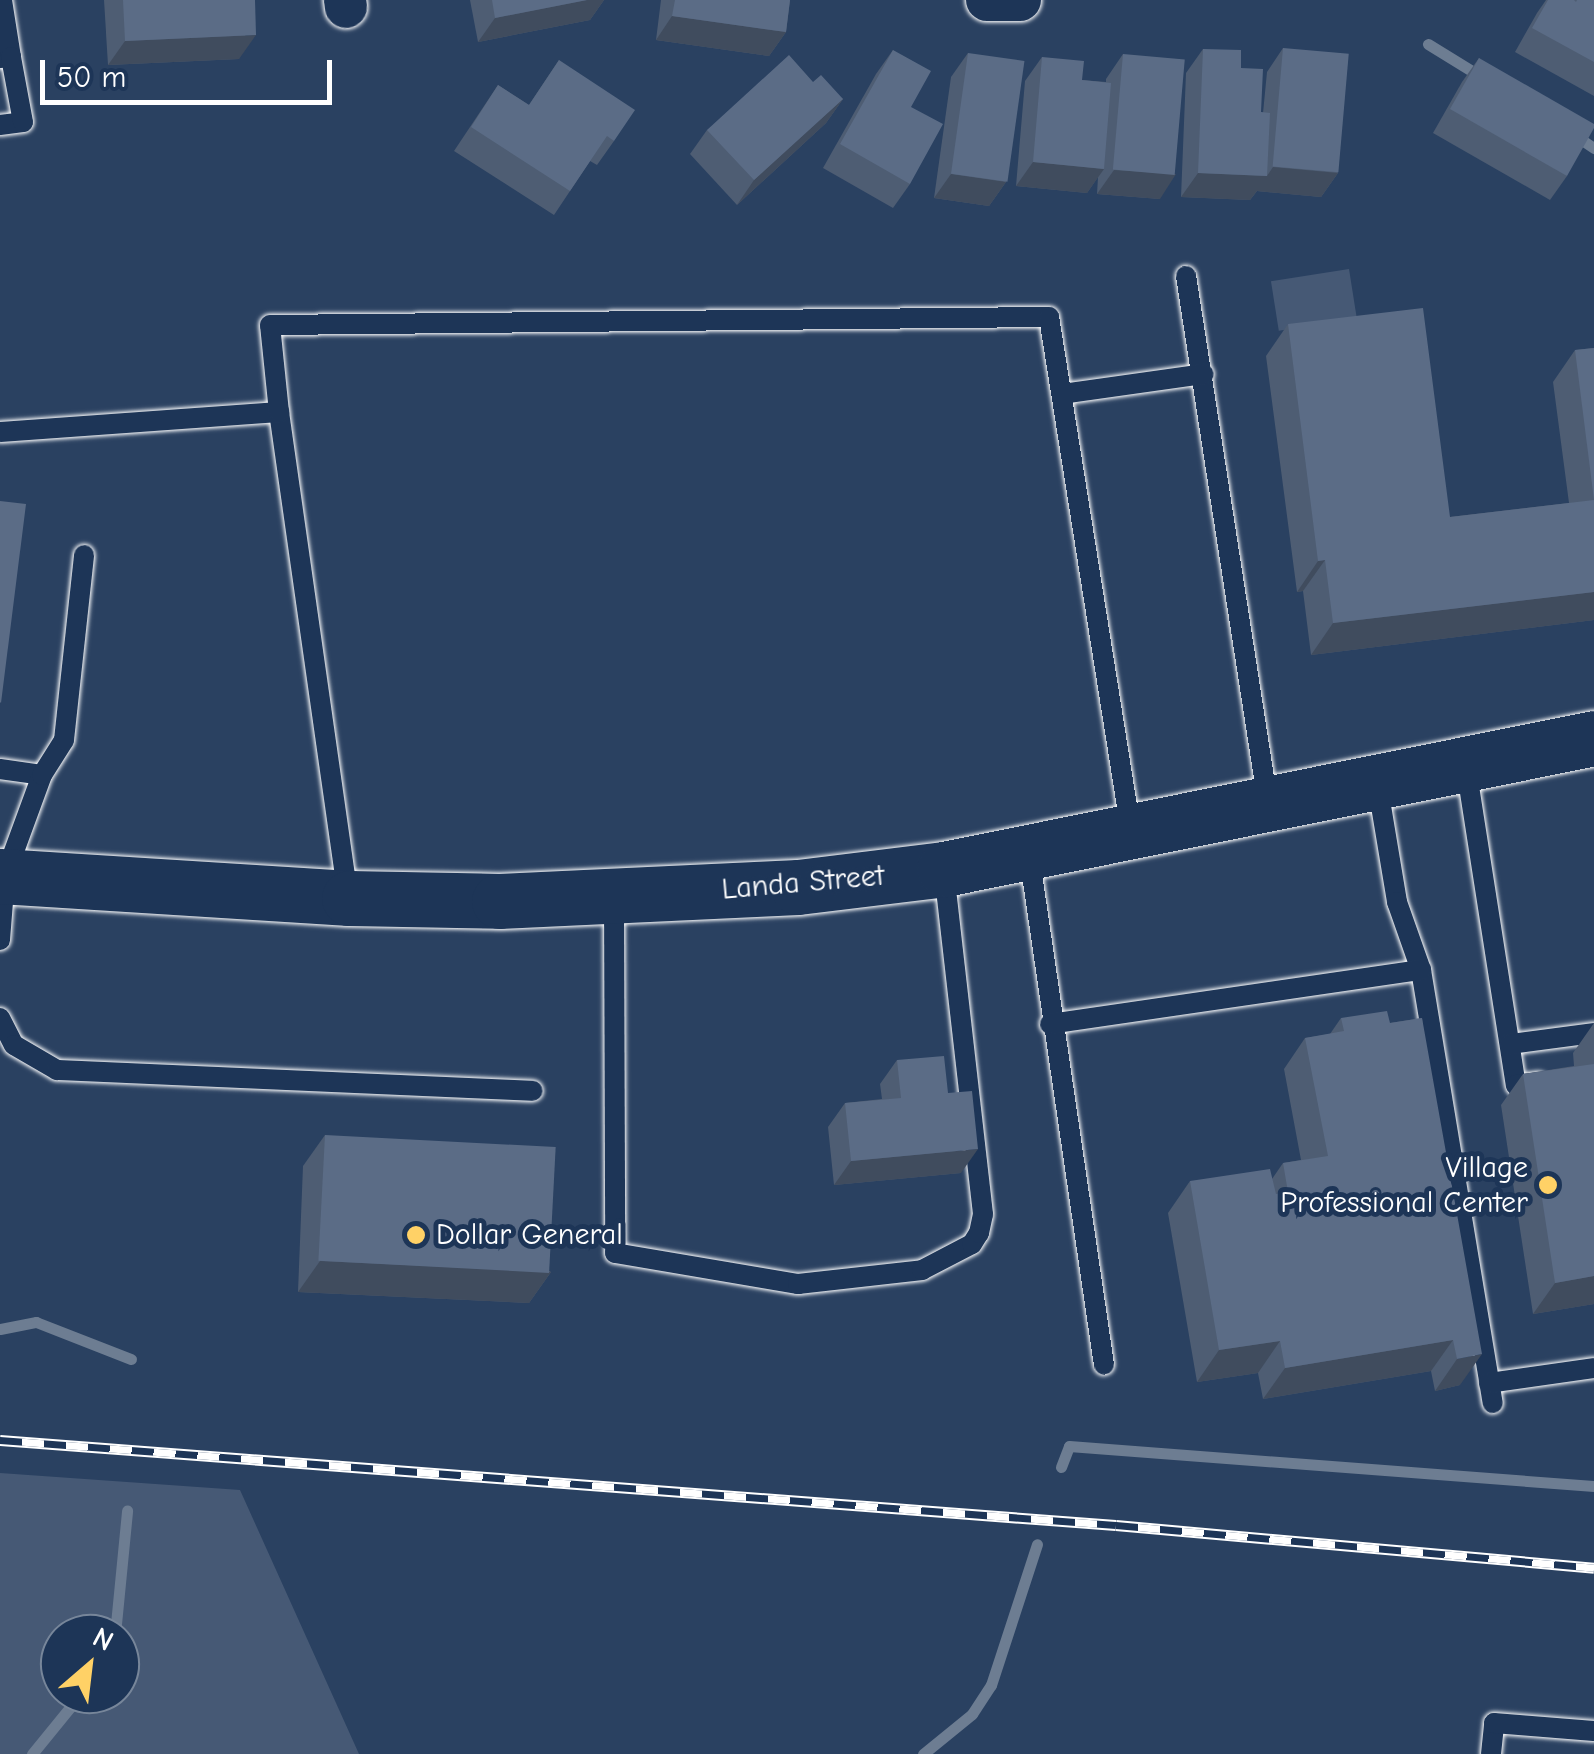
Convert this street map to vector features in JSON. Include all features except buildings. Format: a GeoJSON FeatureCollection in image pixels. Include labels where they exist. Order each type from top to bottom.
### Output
{"type":"FeatureCollection","features":[{"type":"Feature","properties":{"kind":"street"},"geometry":{"type":"LineString","coordinates":[[987,0],[1020,0]]}},
{"type":"Feature","properties":{"kind":"street","name":"Landa Street"},"geometry":{"type":"LineString","coordinates":[[2,876],[349,898],[614,898],[944,869],[1594,738]]}},
{"type":"Feature","properties":{"kind":"lane"},"geometry":{"type":"LineString","coordinates":[[0,125],[23,122],[5,57],[2,0]]}},
{"type":"Feature","properties":{"kind":"lane"},"geometry":{"type":"LineString","coordinates":[[1186,276],[1268,804]]}},
{"type":"Feature","properties":{"kind":"lane"},"geometry":{"type":"LineString","coordinates":[[349,898],[270,325],[1049,317],[1131,831]]}},
{"type":"Feature","properties":{"kind":"lane"},"geometry":{"type":"LineString","coordinates":[[1062,394],[1204,374]]}},
{"type":"Feature","properties":{"kind":"lane"},"geometry":{"type":"LineString","coordinates":[[0,432],[280,412]]}},
{"type":"Feature","properties":{"kind":"lane"},"geometry":{"type":"LineString","coordinates":[[0,940],[2,876],[42,775],[64,740],[84,555]]}},
{"type":"Feature","properties":{"kind":"lane"},"geometry":{"type":"LineString","coordinates":[[1466,765],[1516,1086],[1561,1079]]}},
{"type":"Feature","properties":{"kind":"lane"},"geometry":{"type":"LineString","coordinates":[[0,769],[42,775]]}},
{"type":"Feature","properties":{"kind":"lane"},"geometry":{"type":"LineString","coordinates":[[1377,782],[1397,902],[1420,970],[1491,1393],[1594,1368]]}},
{"type":"Feature","properties":{"kind":"lane"},"geometry":{"type":"LineString","coordinates":[[1028,852],[1050,1024],[1104,1365]]}},
{"type":"Feature","properties":{"kind":"lane"},"geometry":{"type":"LineString","coordinates":[[614,898],[616,1253],[798,1284],[922,1270],[972,1244],[979,1233],[983,1214],[944,869]]}},
{"type":"Feature","properties":{"kind":"lane"},"geometry":{"type":"LineString","coordinates":[[1050,1024],[1420,970]]}},
{"type":"Feature","properties":{"kind":"lane"},"geometry":{"type":"LineString","coordinates":[[0,1018],[14,1045],[57,1070],[533,1091]]}},
{"type":"Feature","properties":{"kind":"lane"},"geometry":{"type":"LineString","coordinates":[[1510,1044],[1594,1033]]}},
{"type":"Feature","properties":{"kind":"lane"},"geometry":{"type":"LineString","coordinates":[[1490,1754],[1494,1723],[1594,1731]]}},
{"type":"Feature","properties":{"kind":"shaded area"},"geometry":{"type":"Polygon","coordinates":[[[1349,269],[1357,318],[1279,331],[1271,281],[1349,269]]]}},
{"type":"Feature","properties":{"kind":"shaded area"},"geometry":{"type":"Polygon","coordinates":[[[0,1473],[240,1490],[359,1754],[0,1754],[0,1473]]]}},
{"type":"Feature","properties":{"kind":"waterway"},"geometry":{"type":"LineString","coordinates":[[1428,44],[1480,76]]}},
{"type":"Feature","properties":{"kind":"waterway"},"geometry":{"type":"LineString","coordinates":[[1576,136],[1594,148]]}},
{"type":"Feature","properties":{"kind":"waterway"},"geometry":{"type":"LineString","coordinates":[[0,1329],[36,1322],[131,1359]]}},
{"type":"Feature","properties":{"kind":"waterway"},"geometry":{"type":"LineString","coordinates":[[1061,1467],[1069,1446],[1594,1486]]}},
{"type":"Feature","properties":{"kind":"waterway"},"geometry":{"type":"LineString","coordinates":[[117,1614],[127,1511]]}},
{"type":"Feature","properties":{"kind":"waterway"},"geometry":{"type":"LineString","coordinates":[[923,1754],[972,1714],[991,1685],[1037,1544]]}},
{"type":"Feature","properties":{"kind":"waterway"},"geometry":{"type":"LineString","coordinates":[[32,1754],[65,1714]]}},
{"type":"Feature","properties":{"kind":"railway"},"geometry":{"type":"LineString","coordinates":[[0,1440],[1116,1525],[1594,1568]]}},
{"type":"Feature","properties":{"kind":"place","name":"Village Professional Center"},"geometry":{"type":"Point","coordinates":[1548,1185]}},
{"type":"Feature","properties":{"kind":"place","name":"Dollar General"},"geometry":{"type":"Point","coordinates":[416,1235]}}]}
